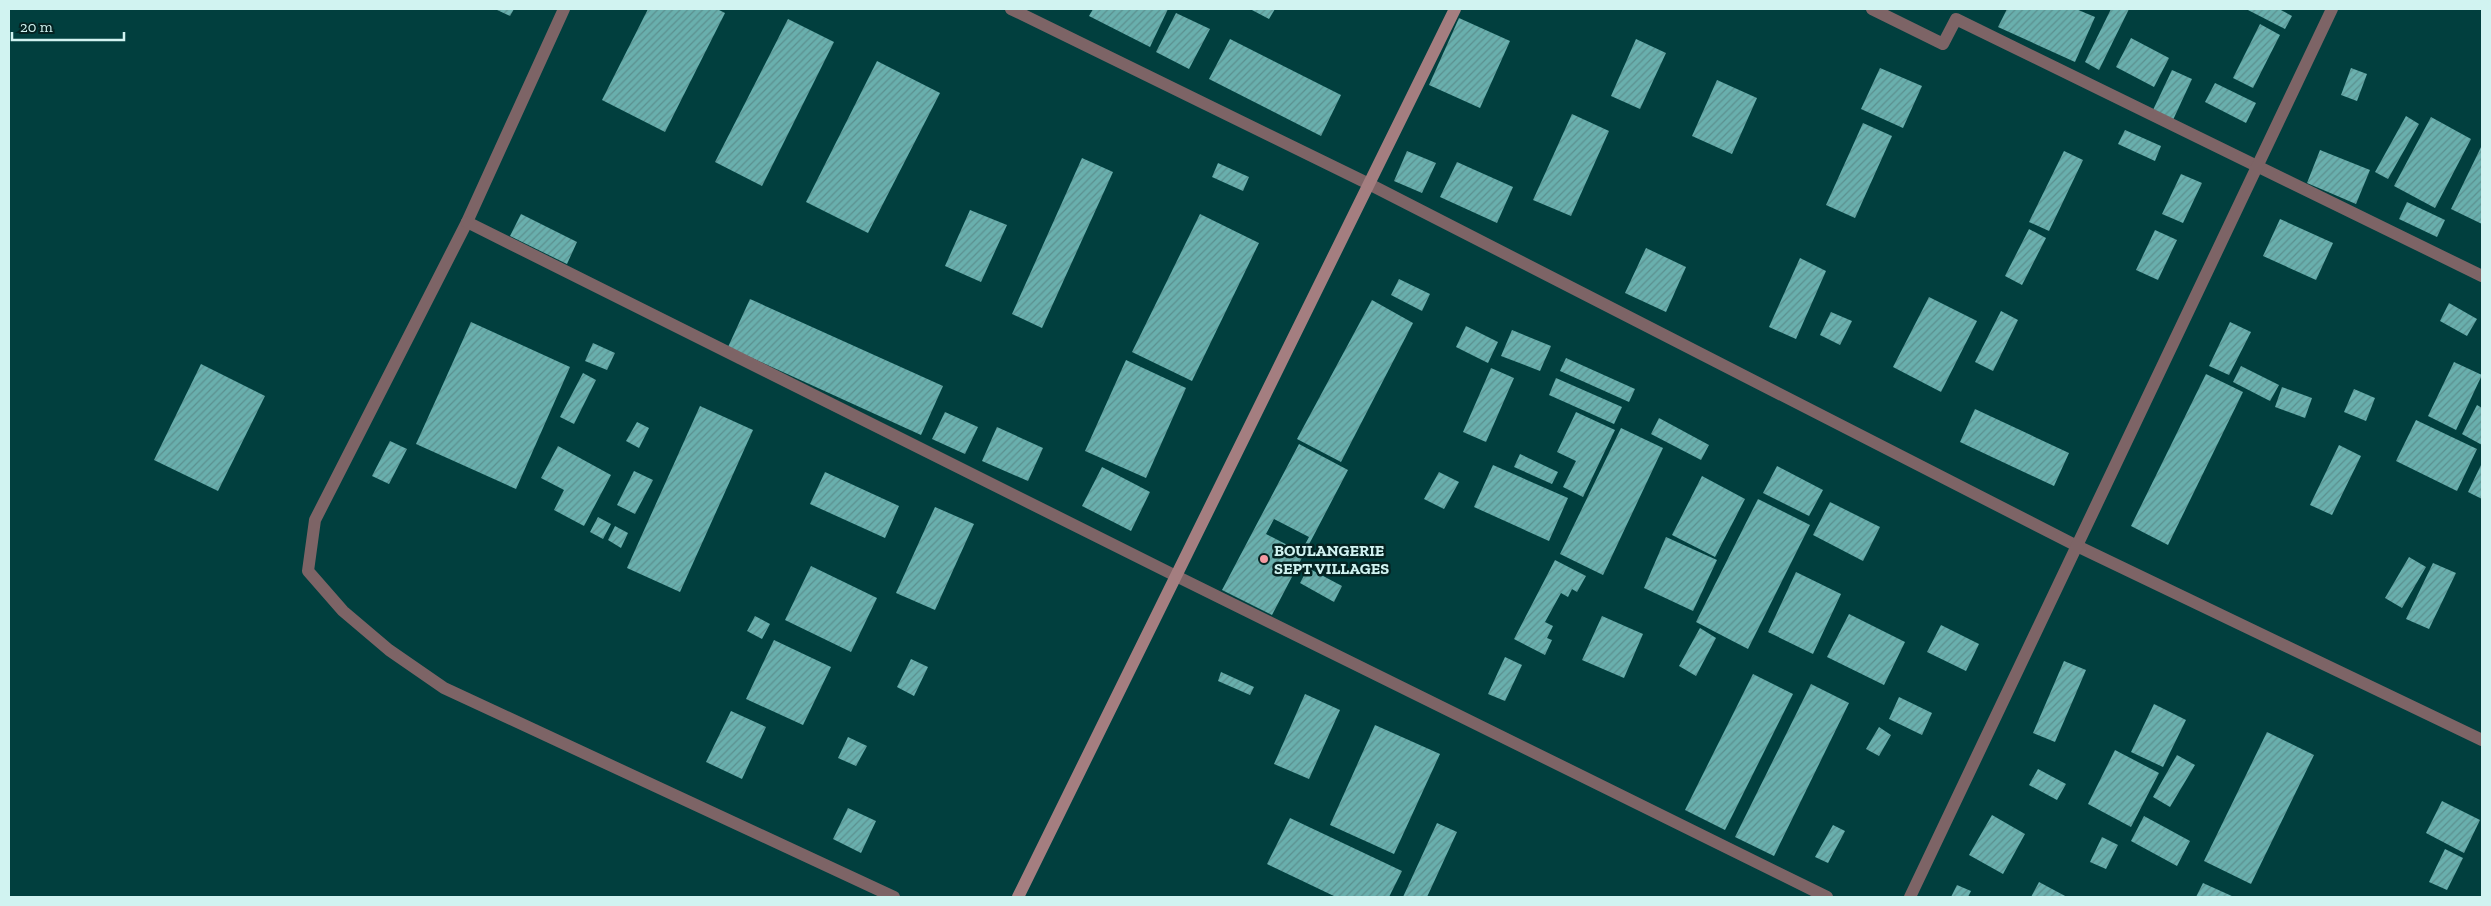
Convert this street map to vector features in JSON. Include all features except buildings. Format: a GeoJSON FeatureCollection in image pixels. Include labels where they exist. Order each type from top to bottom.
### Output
{"type":"FeatureCollection","features":[{"type":"Feature","properties":{"kind":"main road"},"geometry":{"type":"LineString","coordinates":[[1018,897],[1174,576],[1455,9]]}},
{"type":"Feature","properties":{"kind":"street"},"geometry":{"type":"LineString","coordinates":[[564,9],[467,222],[315,520],[308,571],[343,611],[389,650],[444,688],[894,897]]}},
{"type":"Feature","properties":{"kind":"street"},"geometry":{"type":"LineString","coordinates":[[1011,9],[1369,184],[2077,546],[2482,740]]}},
{"type":"Feature","properties":{"kind":"street"},"geometry":{"type":"LineString","coordinates":[[1872,9],[1944,44],[1956,20],[2482,276]]}},
{"type":"Feature","properties":{"kind":"street"},"geometry":{"type":"LineString","coordinates":[[1910,897],[2332,9]]}},
{"type":"Feature","properties":{"kind":"street"},"geometry":{"type":"LineString","coordinates":[[467,222],[1174,576],[1827,897]]}},
{"type":"Feature","properties":{"kind":"place","name":"BOULANGERIE SEPT VILLAGES"},"geometry":{"type":"Point","coordinates":[1264,559]}}]}
